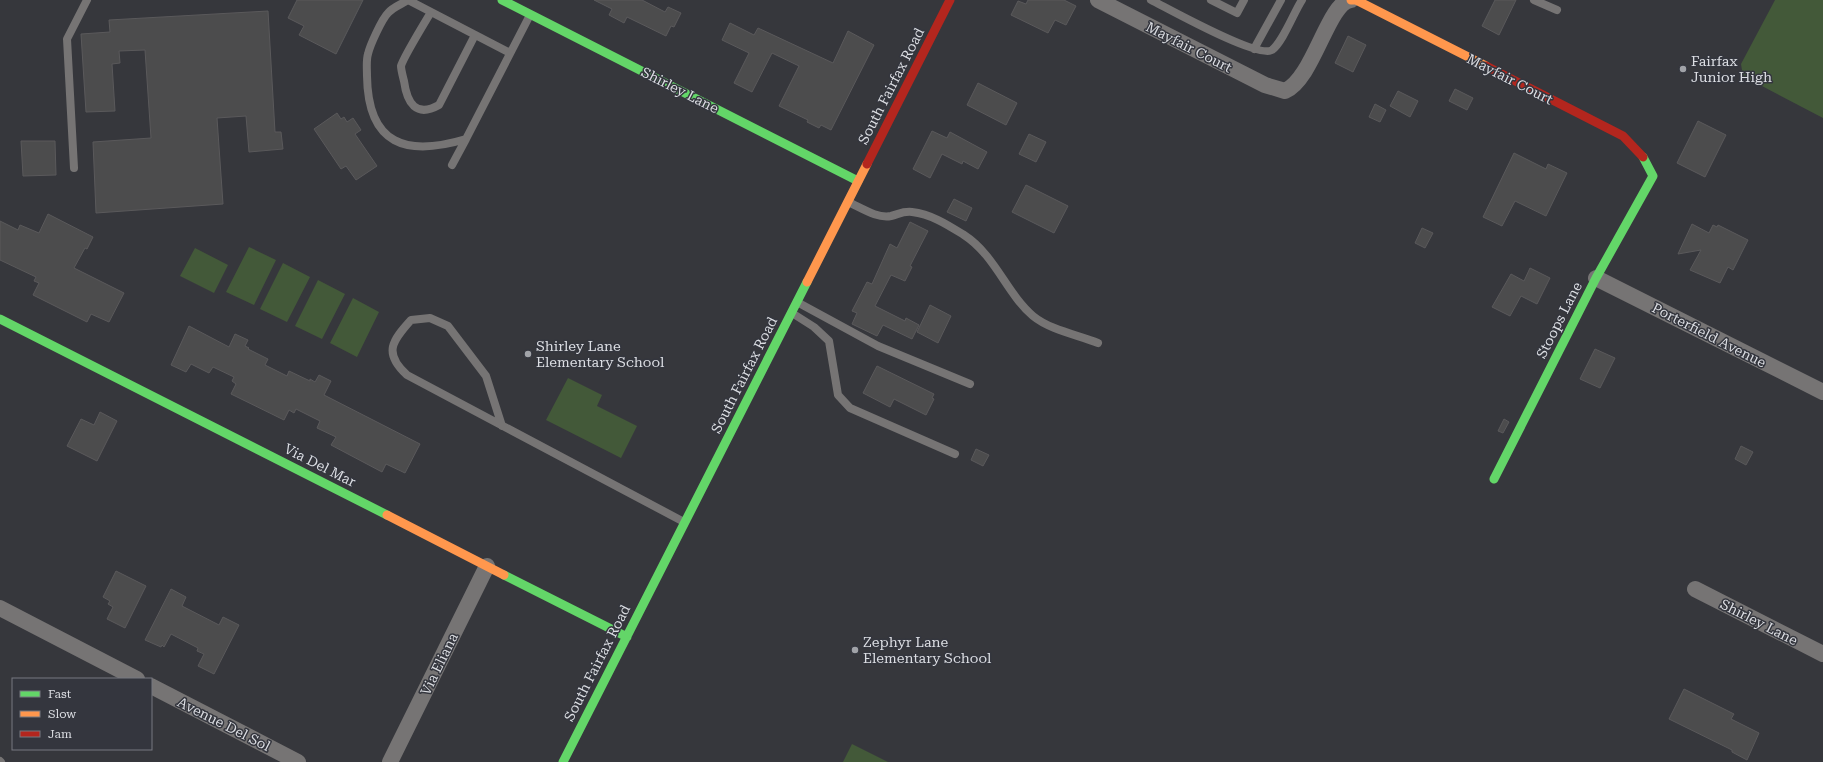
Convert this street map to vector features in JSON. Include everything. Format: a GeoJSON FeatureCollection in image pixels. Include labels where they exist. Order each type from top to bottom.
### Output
{"type":"FeatureCollection","features":[{"type":"Feature","properties":{"kind":"street","name":"Shirley Lane"},"geometry":{"type":"LineString","coordinates":[[502,0],[858,181]]}},
{"type":"Feature","properties":{"kind":"street","name":"South Fairfax Road"},"geometry":{"type":"LineString","coordinates":[[563,762],[950,0]]}},
{"type":"Feature","properties":{"kind":"street","name":"Mayfair Court"},"geometry":{"type":"LineString","coordinates":[[1098,0],[1265,85],[1285,90],[1296,83],[1306,71],[1336,10],[1346,0],[1356,0],[1623,136],[1636,146],[1647,161],[1653,176]]}},
{"type":"Feature","properties":{"kind":"street","name":"Stoops Lane"},"geometry":{"type":"LineString","coordinates":[[1494,479],[1596,278],[1653,176]]}},
{"type":"Feature","properties":{"kind":"street","name":"Porterfield Avenue"},"geometry":{"type":"LineString","coordinates":[[1596,278],[1823,392]]}},
{"type":"Feature","properties":{"kind":"street","name":"Via Del Mar"},"geometry":{"type":"LineString","coordinates":[[0,319],[627,637]]}},
{"type":"Feature","properties":{"kind":"street","name":"Via Eliana"},"geometry":{"type":"LineString","coordinates":[[390,762],[487,566]]}},
{"type":"Feature","properties":{"kind":"street","name":"Shirley Lane"},"geometry":{"type":"LineString","coordinates":[[1695,590],[1823,654]]}},
{"type":"Feature","properties":{"kind":"street"},"geometry":{"type":"LineString","coordinates":[[0,608],[135,678]]}},
{"type":"Feature","properties":{"kind":"street","name":"Avenue Del Sol"},"geometry":{"type":"LineString","coordinates":[[152,687],[298,762]]}},
{"type":"Feature","properties":{"kind":"lane"},"geometry":{"type":"LineString","coordinates":[[74,168],[67,39],[87,0]]}},
{"type":"Feature","properties":{"kind":"lane"},"geometry":{"type":"LineString","coordinates":[[466,139],[444,146],[422,148],[404,144],[390,137],[380,128],[371,112],[367,88],[367,56],[387,14],[408,0],[510,53]]}},
{"type":"Feature","properties":{"kind":"lane"},"geometry":{"type":"LineString","coordinates":[[1152,0],[1221,36],[1254,49],[1267,52],[1272,50],[1302,0]]}},
{"type":"Feature","properties":{"kind":"lane"},"geometry":{"type":"LineString","coordinates":[[1210,0],[1237,13],[1244,0]]}},
{"type":"Feature","properties":{"kind":"lane"},"geometry":{"type":"LineString","coordinates":[[1254,49],[1281,0]]}},
{"type":"Feature","properties":{"kind":"lane"},"geometry":{"type":"LineString","coordinates":[[1534,0],[1557,10]]}},
{"type":"Feature","properties":{"kind":"lane"},"geometry":{"type":"LineString","coordinates":[[431,12],[402,66],[406,94],[412,105],[419,109],[429,111],[439,105],[475,35]]}},
{"type":"Feature","properties":{"kind":"lane"},"geometry":{"type":"LineString","coordinates":[[452,165],[530,15]]}},
{"type":"Feature","properties":{"kind":"lane"},"geometry":{"type":"LineString","coordinates":[[848,201],[881,216],[891,216],[905,212],[928,216],[938,220],[966,237],[994,264],[1024,306],[1034,316],[1047,324],[1098,343]]}},
{"type":"Feature","properties":{"kind":"lane"},"geometry":{"type":"LineString","coordinates":[[796,302],[878,346],[970,384]]}},
{"type":"Feature","properties":{"kind":"lane"},"geometry":{"type":"LineString","coordinates":[[791,313],[814,327],[829,341],[838,395],[850,408],[955,454]]}},
{"type":"Feature","properties":{"kind":"lane"},"geometry":{"type":"LineString","coordinates":[[502,426],[486,376],[448,326],[430,318],[411,320],[398,334],[391,352],[396,365],[407,376],[684,523]]}},
{"type":"Feature","properties":{"kind":"green space"},"geometry":{"type":"Polygon","coordinates":[[[1775,0],[1823,0],[1823,118],[1743,76],[1741,64],[1775,0]]]}},
{"type":"Feature","properties":{"kind":"green space"},"geometry":{"type":"Polygon","coordinates":[[[249,247],[276,260],[254,305],[226,292],[249,247]]]}},
{"type":"Feature","properties":{"kind":"green space"},"geometry":{"type":"Polygon","coordinates":[[[195,248],[228,265],[214,293],[180,276],[195,248]]]}},
{"type":"Feature","properties":{"kind":"green space"},"geometry":{"type":"Polygon","coordinates":[[[283,263],[310,277],[287,322],[260,309],[283,263]]]}},
{"type":"Feature","properties":{"kind":"green space"},"geometry":{"type":"Polygon","coordinates":[[[318,280],[345,294],[322,339],[295,326],[318,280]]]}},
{"type":"Feature","properties":{"kind":"green space"},"geometry":{"type":"Polygon","coordinates":[[[353,298],[379,312],[357,357],[330,343],[353,298]]]}},
{"type":"Feature","properties":{"kind":"green space"},"geometry":{"type":"Polygon","coordinates":[[[568,378],[602,395],[597,406],[637,426],[621,458],[546,420],[568,378]]]}},
{"type":"Feature","properties":{"kind":"green space"},"geometry":{"type":"Polygon","coordinates":[[[852,744],[888,762],[843,762],[852,744]]]}},
{"type":"Feature","properties":{"kind":"building"},"geometry":{"type":"Polygon","coordinates":[[[297,0],[363,0],[336,54],[299,35],[304,26],[288,18],[297,0]]]}},
{"type":"Feature","properties":{"kind":"building"},"geometry":{"type":"Polygon","coordinates":[[[594,0],[642,0],[665,12],[668,7],[681,13],[674,27],[671,26],[666,36],[627,17],[624,23],[609,15],[612,9],[594,0]]]}},
{"type":"Feature","properties":{"kind":"building"},"geometry":{"type":"Polygon","coordinates":[[[1028,0],[1064,0],[1076,6],[1066,25],[1055,20],[1048,33],[1011,15],[1018,1],[1026,4],[1028,0]]]}},
{"type":"Feature","properties":{"kind":"building"},"geometry":{"type":"Polygon","coordinates":[[[1495,0],[1516,0],[1499,35],[1482,26],[1495,0]]]}},
{"type":"Feature","properties":{"kind":"building"},"geometry":{"type":"Polygon","coordinates":[[[268,11],[275,132],[281,132],[283,149],[249,152],[246,116],[217,118],[223,204],[96,213],[93,142],[151,138],[145,50],[119,51],[120,63],[112,64],[115,111],[86,112],[81,34],[110,32],[109,20],[268,11]]]}},
{"type":"Feature","properties":{"kind":"building"},"geometry":{"type":"Polygon","coordinates":[[[730,23],[754,35],[758,28],[833,63],[848,31],[874,45],[831,130],[821,125],[819,128],[807,122],[808,120],[779,106],[799,66],[772,53],[752,92],[734,83],[749,53],[722,40],[730,23]]]}},
{"type":"Feature","properties":{"kind":"building"},"geometry":{"type":"Polygon","coordinates":[[[1348,36],[1366,45],[1353,72],[1335,63],[1348,36]]]}},
{"type":"Feature","properties":{"kind":"building"},"geometry":{"type":"Polygon","coordinates":[[[978,83],[1017,103],[1006,125],[967,105],[978,83]]]}},
{"type":"Feature","properties":{"kind":"building"},"geometry":{"type":"Polygon","coordinates":[[[1455,89],[1473,98],[1467,110],[1449,101],[1455,89]]]}},
{"type":"Feature","properties":{"kind":"building"},"geometry":{"type":"Polygon","coordinates":[[[1398,91],[1418,101],[1410,117],[1390,106],[1398,91]]]}},
{"type":"Feature","properties":{"kind":"building"},"geometry":{"type":"Polygon","coordinates":[[[1375,104],[1386,110],[1380,122],[1369,117],[1375,104]]]}},
{"type":"Feature","properties":{"kind":"building"},"geometry":{"type":"Polygon","coordinates":[[[337,113],[341,119],[344,117],[347,122],[353,118],[361,130],[355,134],[377,166],[356,180],[346,166],[341,169],[314,129],[337,113]]]}},
{"type":"Feature","properties":{"kind":"building"},"geometry":{"type":"Polygon","coordinates":[[[1698,121],[1726,135],[1705,177],[1677,163],[1698,121]]]}},
{"type":"Feature","properties":{"kind":"building"},"geometry":{"type":"Polygon","coordinates":[[[932,131],[947,138],[950,132],[987,152],[978,169],[963,161],[962,164],[942,154],[930,178],[913,169],[932,131]]]}},
{"type":"Feature","properties":{"kind":"building"},"geometry":{"type":"Polygon","coordinates":[[[1029,134],[1046,142],[1036,162],[1019,154],[1029,134]]]}},
{"type":"Feature","properties":{"kind":"building"},"geometry":{"type":"Polygon","coordinates":[[[21,141],[55,141],[56,175],[23,176],[21,141]]]}},
{"type":"Feature","properties":{"kind":"building"},"geometry":{"type":"Polygon","coordinates":[[[1514,153],[1546,169],[1548,164],[1567,173],[1546,216],[1515,201],[1502,226],[1483,217],[1514,153]]]}},
{"type":"Feature","properties":{"kind":"building"},"geometry":{"type":"Polygon","coordinates":[[[1026,185],[1068,206],[1054,233],[1012,212],[1026,185]]]}},
{"type":"Feature","properties":{"kind":"building"},"geometry":{"type":"Polygon","coordinates":[[[954,199],[972,208],[966,221],[947,212],[954,199]]]}},
{"type":"Feature","properties":{"kind":"building"},"geometry":{"type":"Polygon","coordinates":[[[48,214],[93,237],[74,268],[124,293],[109,322],[91,314],[87,322],[33,295],[39,283],[34,281],[36,277],[0,260],[0,221],[18,230],[20,225],[39,233],[48,214]]]}},
{"type":"Feature","properties":{"kind":"building"},"geometry":{"type":"Polygon","coordinates":[[[910,222],[928,231],[910,266],[912,267],[905,281],[891,275],[875,306],[905,321],[906,318],[919,325],[912,339],[883,325],[877,336],[852,324],[857,313],[852,311],[867,282],[872,284],[890,244],[897,248],[910,222]]]}},
{"type":"Feature","properties":{"kind":"building"},"geometry":{"type":"Polygon","coordinates":[[[1692,224],[1709,233],[1713,225],[1717,227],[1718,225],[1748,240],[1733,270],[1728,267],[1720,283],[1690,270],[1701,250],[1678,254],[1692,224]]]}},
{"type":"Feature","properties":{"kind":"building"},"geometry":{"type":"Polygon","coordinates":[[[1422,228],[1433,233],[1425,248],[1415,243],[1422,228]]]}},
{"type":"Feature","properties":{"kind":"building"},"geometry":{"type":"Polygon","coordinates":[[[1530,268],[1550,278],[1537,304],[1521,296],[1510,316],[1492,307],[1511,274],[1524,281],[1530,268]]]}},
{"type":"Feature","properties":{"kind":"building"},"geometry":{"type":"Polygon","coordinates":[[[930,305],[951,316],[938,343],[917,332],[930,305]]]}},
{"type":"Feature","properties":{"kind":"building"},"geometry":{"type":"Polygon","coordinates":[[[189,326],[229,347],[235,334],[248,340],[245,346],[249,348],[248,349],[268,359],[265,365],[287,376],[289,371],[310,381],[310,379],[315,382],[319,375],[331,381],[324,395],[420,444],[405,473],[386,464],[382,472],[331,445],[336,437],[317,428],[320,421],[296,409],[294,413],[289,410],[284,420],[231,394],[236,384],[232,381],[234,377],[213,367],[209,373],[191,364],[186,372],[171,365],[189,326]]]}},
{"type":"Feature","properties":{"kind":"building"},"geometry":{"type":"Polygon","coordinates":[[[1595,349],[1615,358],[1600,388],[1580,379],[1595,349]]]}},
{"type":"Feature","properties":{"kind":"building"},"geometry":{"type":"Polygon","coordinates":[[[877,366],[934,394],[932,398],[934,399],[926,415],[894,399],[890,407],[863,393],[877,366]]]}},
{"type":"Feature","properties":{"kind":"building"},"geometry":{"type":"Polygon","coordinates":[[[100,412],[117,421],[97,461],[67,446],[81,419],[94,425],[100,412]]]}},
{"type":"Feature","properties":{"kind":"building"},"geometry":{"type":"Polygon","coordinates":[[[1504,419],[1509,422],[1503,433],[1498,431],[1504,419]]]}},
{"type":"Feature","properties":{"kind":"building"},"geometry":{"type":"Polygon","coordinates":[[[1741,446],[1753,452],[1746,465],[1735,459],[1741,446]]]}},
{"type":"Feature","properties":{"kind":"building"},"geometry":{"type":"Polygon","coordinates":[[[976,449],[989,455],[983,466],[971,460],[976,449]]]}},
{"type":"Feature","properties":{"kind":"building"},"geometry":{"type":"Polygon","coordinates":[[[116,571],[146,586],[125,628],[107,619],[113,607],[108,604],[110,601],[103,597],[116,571]]]}},
{"type":"Feature","properties":{"kind":"building"},"geometry":{"type":"Polygon","coordinates":[[[171,589],[186,597],[182,606],[219,625],[223,617],[239,625],[214,674],[198,666],[204,654],[197,651],[198,648],[171,634],[164,647],[145,640],[171,589]]]}},
{"type":"Feature","properties":{"kind":"building"},"geometry":{"type":"Polygon","coordinates":[[[1684,689],[1734,714],[1731,719],[1759,733],[1747,760],[1732,752],[1732,750],[1669,719],[1684,689]]]}},
{"type":"Feature","properties":{"kind":"traffic: fast"},"geometry":{"type":"LineString","coordinates":[[502,0],[858,181]]}},
{"type":"Feature","properties":{"kind":"traffic: fast"},"geometry":{"type":"LineString","coordinates":[[1494,479],[1596,278],[1653,176],[1643,157]]}},
{"type":"Feature","properties":{"kind":"traffic: fast"},"geometry":{"type":"LineString","coordinates":[[563,762],[807,282]]}},
{"type":"Feature","properties":{"kind":"traffic: fast"},"geometry":{"type":"LineString","coordinates":[[0,319],[387,515]]}},
{"type":"Feature","properties":{"kind":"traffic: fast"},"geometry":{"type":"LineString","coordinates":[[504,575],[627,637]]}},
{"type":"Feature","properties":{"kind":"traffic: slow"},"geometry":{"type":"LineString","coordinates":[[1351,0],[1356,0],[1486,66]]}},
{"type":"Feature","properties":{"kind":"traffic: slow"},"geometry":{"type":"LineString","coordinates":[[807,282],[867,164]]}},
{"type":"Feature","properties":{"kind":"traffic: slow"},"geometry":{"type":"LineString","coordinates":[[387,515],[504,575]]}},
{"type":"Feature","properties":{"kind":"traffic: jam"},"geometry":{"type":"LineString","coordinates":[[867,164],[950,0]]}},
{"type":"Feature","properties":{"kind":"traffic: jam"},"geometry":{"type":"LineString","coordinates":[[1486,66],[1623,136],[1643,157]]}},
{"type":"Feature","properties":{"kind":"place","name":"Fairfax Junior High"},"geometry":{"type":"Point","coordinates":[1683,69]}},
{"type":"Feature","properties":{"kind":"place","name":"Shirley Lane Elementary School"},"geometry":{"type":"Point","coordinates":[528,354]}},
{"type":"Feature","properties":{"kind":"place","name":"Zephyr Lane Elementary School"},"geometry":{"type":"Point","coordinates":[855,650]}}]}
